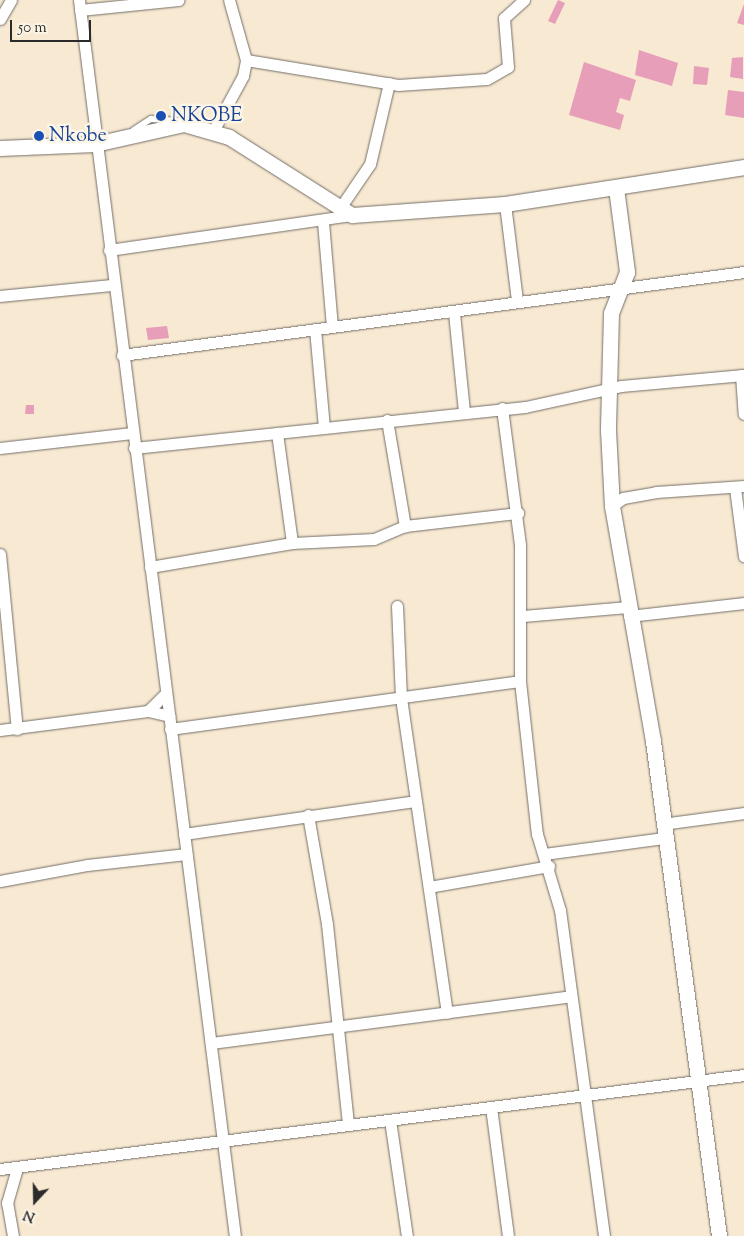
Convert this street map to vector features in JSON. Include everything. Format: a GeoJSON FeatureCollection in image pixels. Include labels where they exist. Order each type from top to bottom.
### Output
{"type":"FeatureCollection","features":[{"type":"Feature","properties":{"kind":"street"},"geometry":{"type":"LineString","coordinates":[[0,19],[11,0]]}},
{"type":"Feature","properties":{"kind":"street"},"geometry":{"type":"LineString","coordinates":[[178,0],[80,5],[95,144],[234,1236]]}},
{"type":"Feature","properties":{"kind":"street"},"geometry":{"type":"LineString","coordinates":[[212,133],[243,76],[246,60],[229,0]]}},
{"type":"Feature","properties":{"kind":"street"},"geometry":{"type":"LineString","coordinates":[[246,60],[389,83],[431,86],[503,74],[510,57],[504,18],[519,1]]}},
{"type":"Feature","properties":{"kind":"street"},"geometry":{"type":"LineString","coordinates":[[346,211],[370,164],[389,83]]}},
{"type":"Feature","properties":{"kind":"street"},"geometry":{"type":"LineString","coordinates":[[0,148],[95,144],[184,124],[212,133],[266,158],[346,211]]}},
{"type":"Feature","properties":{"kind":"street"},"geometry":{"type":"LineString","coordinates":[[109,250],[323,222],[346,211],[505,204],[744,167]]}},
{"type":"Feature","properties":{"kind":"street"},"geometry":{"type":"LineString","coordinates":[[616,188],[627,272],[625,284],[611,313],[609,390],[612,506],[628,612],[653,741],[695,1081],[719,1236]]}},
{"type":"Feature","properties":{"kind":"street"},"geometry":{"type":"LineString","coordinates":[[505,204],[517,302]]}},
{"type":"Feature","properties":{"kind":"street"},"geometry":{"type":"LineString","coordinates":[[323,222],[332,327]]}},
{"type":"Feature","properties":{"kind":"street"},"geometry":{"type":"LineString","coordinates":[[122,355],[315,329],[454,313],[625,284],[744,272]]}},
{"type":"Feature","properties":{"kind":"street"},"geometry":{"type":"LineString","coordinates":[[0,296],[113,284]]}},
{"type":"Feature","properties":{"kind":"street"},"geometry":{"type":"LineString","coordinates":[[454,313],[464,411]]}},
{"type":"Feature","properties":{"kind":"street"},"geometry":{"type":"LineString","coordinates":[[315,329],[324,428]]}},
{"type":"Feature","properties":{"kind":"street"},"geometry":{"type":"LineString","coordinates":[[134,448],[502,408],[609,390],[742,375],[744,414]]}},
{"type":"Feature","properties":{"kind":"street"},"geometry":{"type":"LineString","coordinates":[[502,408],[518,513],[523,616],[520,681],[537,834],[549,866],[571,996],[604,1236]]}},
{"type":"Feature","properties":{"kind":"street"},"geometry":{"type":"LineString","coordinates":[[387,420],[405,526]]}},
{"type":"Feature","properties":{"kind":"street"},"geometry":{"type":"LineString","coordinates":[[0,448],[132,433]]}},
{"type":"Feature","properties":{"kind":"street"},"geometry":{"type":"LineString","coordinates":[[277,433],[292,543]]}},
{"type":"Feature","properties":{"kind":"street"},"geometry":{"type":"LineString","coordinates":[[612,506],[623,498],[656,492],[742,486],[744,556]]}},
{"type":"Feature","properties":{"kind":"street"},"geometry":{"type":"LineString","coordinates":[[150,567],[292,543],[374,539],[405,526],[518,513]]}},
{"type":"Feature","properties":{"kind":"street"},"geometry":{"type":"LineString","coordinates":[[0,554],[17,729]]}},
{"type":"Feature","properties":{"kind":"street"},"geometry":{"type":"LineString","coordinates":[[523,616],[628,612],[744,603]]}},
{"type":"Feature","properties":{"kind":"street"},"geometry":{"type":"LineString","coordinates":[[397,606],[401,698],[446,1013]]}},
{"type":"Feature","properties":{"kind":"street"},"geometry":{"type":"LineString","coordinates":[[170,729],[520,681]]}},
{"type":"Feature","properties":{"kind":"street"},"geometry":{"type":"LineString","coordinates":[[148,711],[166,693]]}},
{"type":"Feature","properties":{"kind":"street"},"geometry":{"type":"LineString","coordinates":[[0,730],[148,711],[169,716]]}},
{"type":"Feature","properties":{"kind":"street"},"geometry":{"type":"LineString","coordinates":[[184,834],[415,800]]}},
{"type":"Feature","properties":{"kind":"street"},"geometry":{"type":"LineString","coordinates":[[544,854],[744,813]]}},
{"type":"Feature","properties":{"kind":"street"},"geometry":{"type":"LineString","coordinates":[[308,815],[327,924],[336,1028],[348,1125]]}},
{"type":"Feature","properties":{"kind":"street"},"geometry":{"type":"LineString","coordinates":[[0,881],[87,864],[186,854]]}},
{"type":"Feature","properties":{"kind":"street"},"geometry":{"type":"LineString","coordinates":[[429,886],[549,866]]}},
{"type":"Feature","properties":{"kind":"street"},"geometry":{"type":"LineString","coordinates":[[210,1043],[571,996]]}},
{"type":"Feature","properties":{"kind":"street"},"geometry":{"type":"LineString","coordinates":[[0,1170],[744,1075]]}},
{"type":"Feature","properties":{"kind":"street"},"geometry":{"type":"LineString","coordinates":[[491,1107],[508,1236]]}},
{"type":"Feature","properties":{"kind":"street"},"geometry":{"type":"LineString","coordinates":[[390,1120],[407,1236]]}},
{"type":"Feature","properties":{"kind":"street"},"geometry":{"type":"LineString","coordinates":[[13,1236],[6,1203],[17,1167]]}},
{"type":"Feature","properties":{"kind":"building"},"geometry":{"type":"Polygon","coordinates":[[[558,0],[565,3],[555,24],[548,21],[558,0]]]}},
{"type":"Feature","properties":{"kind":"building"},"geometry":{"type":"Polygon","coordinates":[[[744,4],[744,25],[737,23],[744,4]]]}},
{"type":"Feature","properties":{"kind":"building"},"geometry":{"type":"Polygon","coordinates":[[[639,50],[678,63],[672,86],[635,75],[639,50]]]}},
{"type":"Feature","properties":{"kind":"building"},"geometry":{"type":"Polygon","coordinates":[[[743,57],[743,79],[730,77],[732,58],[743,57]]]}},
{"type":"Feature","properties":{"kind":"building"},"geometry":{"type":"Polygon","coordinates":[[[584,62],[636,80],[630,101],[620,98],[616,112],[624,115],[620,130],[569,115],[584,62]]]}},
{"type":"Feature","properties":{"kind":"building"},"geometry":{"type":"Polygon","coordinates":[[[694,66],[709,68],[707,85],[693,84],[694,66]]]}},
{"type":"Feature","properties":{"kind":"building"},"geometry":{"type":"Polygon","coordinates":[[[728,90],[744,92],[744,118],[725,115],[728,90]]]}},
{"type":"Feature","properties":{"kind":"building"},"geometry":{"type":"Polygon","coordinates":[[[167,326],[169,338],[148,340],[146,328],[167,326]]]}},
{"type":"Feature","properties":{"kind":"building"},"geometry":{"type":"Polygon","coordinates":[[[26,405],[34,405],[34,414],[25,414],[26,405]]]}},
{"type":"Feature","properties":{"kind":"place","name":"NKOBE"},"geometry":{"type":"Point","coordinates":[161,116]}},
{"type":"Feature","properties":{"kind":"place","name":"Nkobe"},"geometry":{"type":"Point","coordinates":[39,136]}}]}
